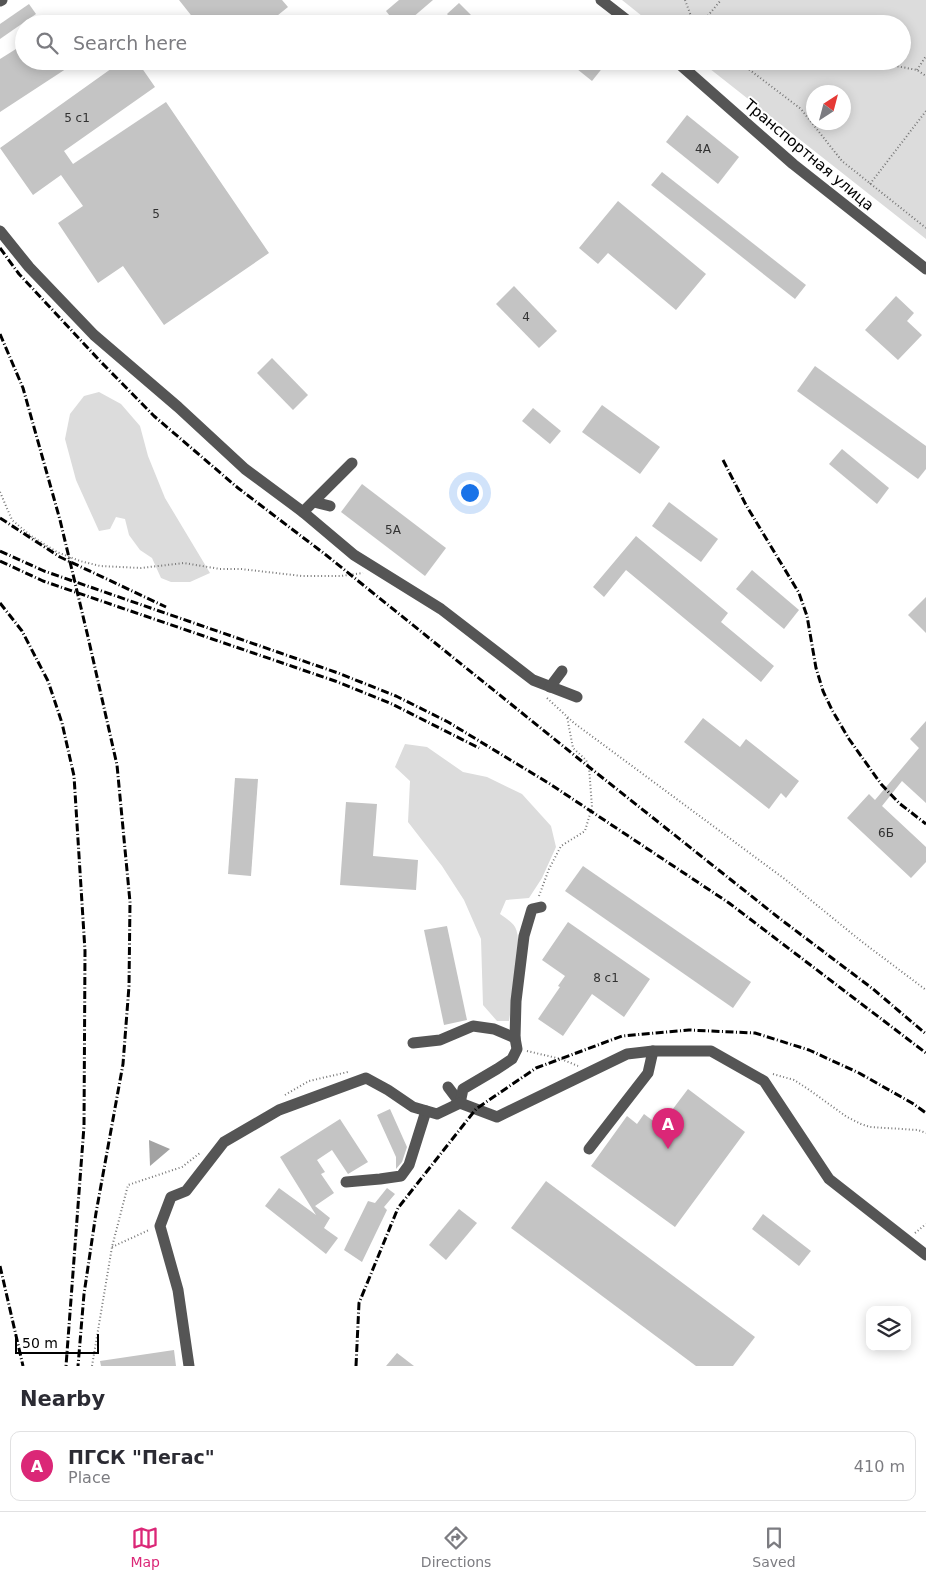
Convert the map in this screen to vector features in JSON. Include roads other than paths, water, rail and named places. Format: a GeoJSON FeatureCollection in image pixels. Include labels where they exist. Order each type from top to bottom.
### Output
{"type":"FeatureCollection","features":[{"type":"Feature","properties":{"kind":"street"},"geometry":{"type":"LineString","coordinates":[[601,0],[620,15]]}},
{"type":"Feature","properties":{"kind":"street","name":"Транспортная улица"},"geometry":{"type":"LineString","coordinates":[[686,70],[793,164],[926,270]]}},
{"type":"Feature","properties":{"kind":"street"},"geometry":{"type":"LineString","coordinates":[[0,230],[29,267],[94,335],[178,407],[245,469],[303,512],[354,555],[440,608],[533,680],[577,697]]}},
{"type":"Feature","properties":{"kind":"street"},"geometry":{"type":"LineString","coordinates":[[303,512],[352,463]]}},
{"type":"Feature","properties":{"kind":"street"},"geometry":{"type":"LineString","coordinates":[[314,502],[330,506]]}},
{"type":"Feature","properties":{"kind":"street"},"geometry":{"type":"LineString","coordinates":[[550,687],[562,671]]}},
{"type":"Feature","properties":{"kind":"street"},"geometry":{"type":"LineString","coordinates":[[460,1103],[463,1089],[512,1059],[516,1043],[516,1002],[524,936],[537,908]]}},
{"type":"Feature","properties":{"kind":"street"},"geometry":{"type":"LineString","coordinates":[[413,1043],[440,1040],[473,1026],[494,1029],[516,1043]]}},
{"type":"Feature","properties":{"kind":"street"},"geometry":{"type":"LineString","coordinates":[[589,1148],[648,1073],[653,1051]]}},
{"type":"Feature","properties":{"kind":"street"},"geometry":{"type":"LineString","coordinates":[[448,1087],[460,1103],[496,1117],[627,1054],[653,1051],[712,1051],[764,1081],[829,1178],[926,1255]]}},
{"type":"Feature","properties":{"kind":"street"},"geometry":{"type":"LineString","coordinates":[[189,1366],[178,1290],[160,1226],[171,1197],[186,1191],[224,1142],[279,1110],[366,1078],[413,1107],[437,1114],[460,1103]]}},
{"type":"Feature","properties":{"kind":"street"},"geometry":{"type":"LineString","coordinates":[[346,1182],[401,1176],[409,1165],[426,1111]]}},
{"type":"Feature","properties":{"kind":"railway"},"geometry":{"type":"LineString","coordinates":[[0,248],[19,274],[154,416],[238,488],[326,555],[779,918],[873,989],[926,1034]]}},
{"type":"Feature","properties":{"kind":"railway"},"geometry":{"type":"LineString","coordinates":[[0,334],[23,388],[60,520],[88,637],[117,765],[130,902],[129,986],[123,1064],[96,1213],[84,1294],[78,1366]]}},
{"type":"Feature","properties":{"kind":"railway"},"geometry":{"type":"LineString","coordinates":[[723,460],[746,505],[799,593],[807,616],[816,668],[823,691],[832,710],[849,739],[881,784],[899,803],[926,824]]}},
{"type":"Feature","properties":{"kind":"railway"},"geometry":{"type":"LineString","coordinates":[[0,518],[60,557],[166,607]]}},
{"type":"Feature","properties":{"kind":"railway"},"geometry":{"type":"LineString","coordinates":[[0,551],[44,571],[338,673],[396,696],[448,722],[550,784],[729,903],[926,1053]]}},
{"type":"Feature","properties":{"kind":"railway"},"geometry":{"type":"LineString","coordinates":[[0,561],[43,581],[335,681],[392,704],[479,748]]}},
{"type":"Feature","properties":{"kind":"railway"},"geometry":{"type":"LineString","coordinates":[[0,603],[22,631],[48,681],[62,723],[74,776],[85,951],[84,1126],[66,1366]]}},
{"type":"Feature","properties":{"kind":"railway"},"geometry":{"type":"LineString","coordinates":[[356,1366],[359,1303],[398,1208],[476,1109],[536,1068],[622,1036],[689,1030],[755,1033],[809,1050],[859,1073],[926,1113]]}},
{"type":"Feature","properties":{"kind":"railway"},"geometry":{"type":"LineString","coordinates":[[0,1266],[23,1366]]}},
{"type":"Feature","properties":{"kind":"place","name":"ПГСК \"Пегас\""},"geometry":{"type":"Point","coordinates":[668,1149]}}]}
